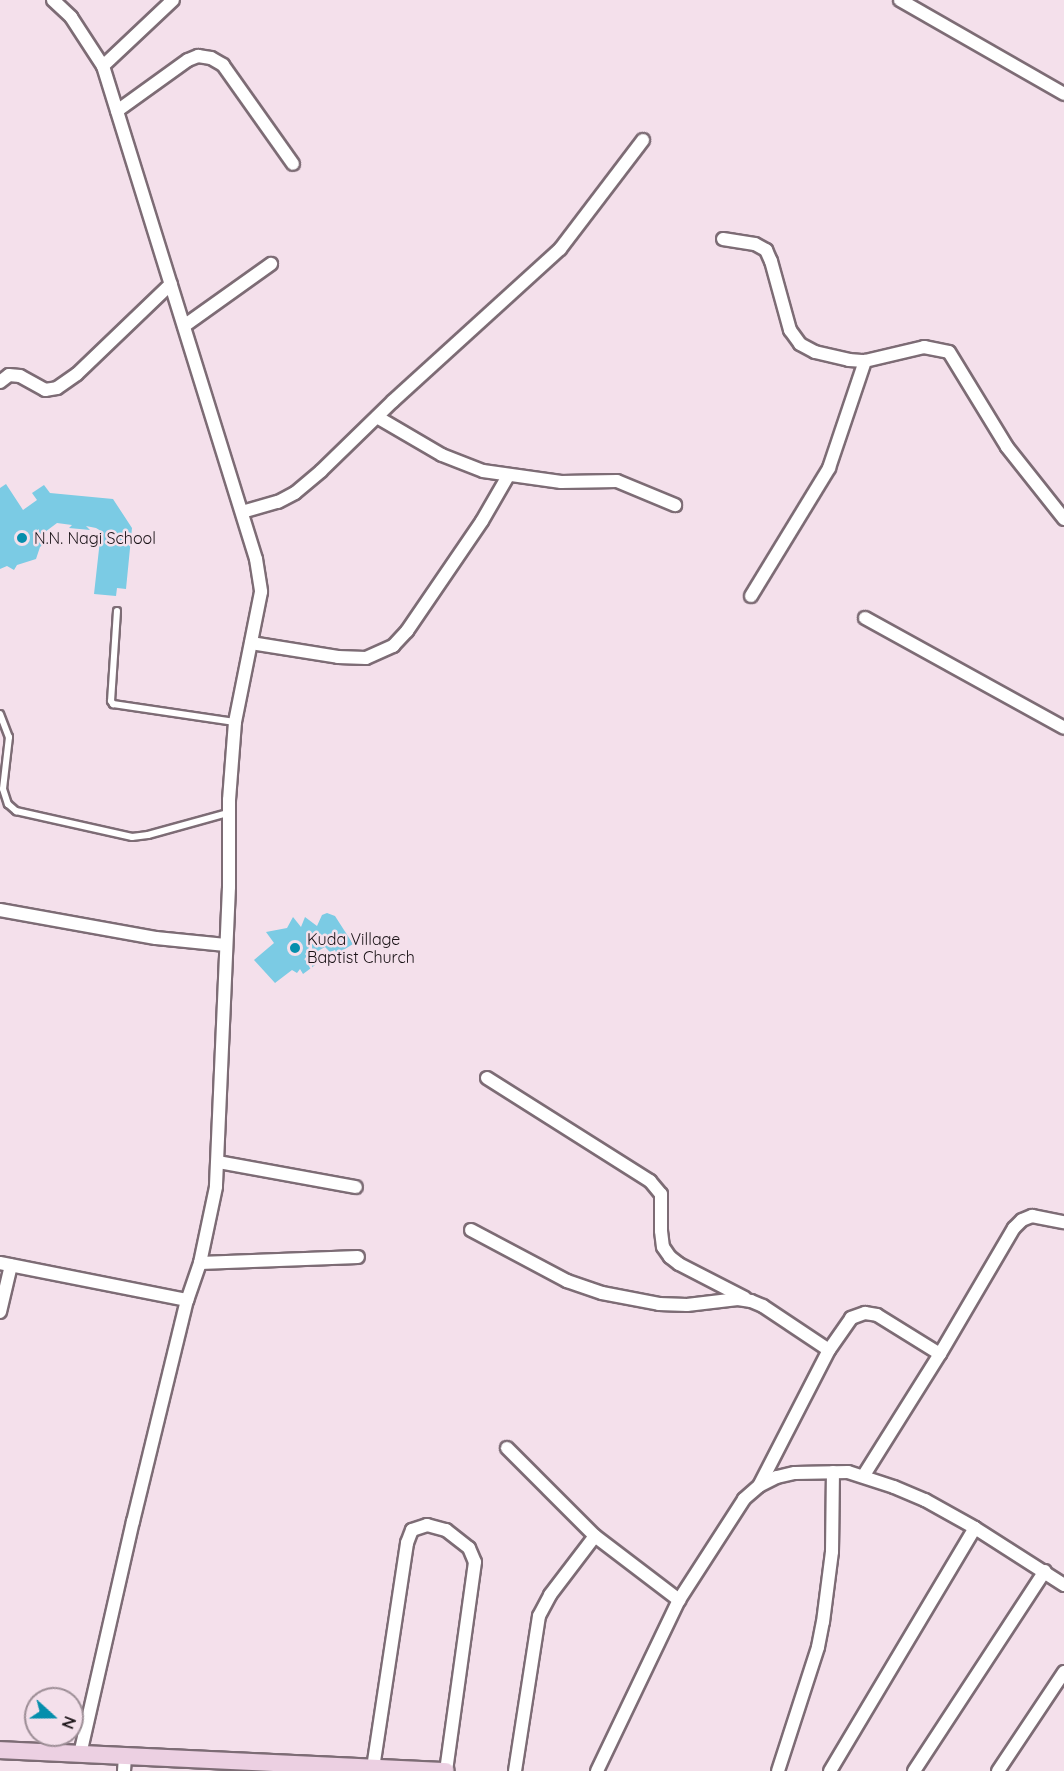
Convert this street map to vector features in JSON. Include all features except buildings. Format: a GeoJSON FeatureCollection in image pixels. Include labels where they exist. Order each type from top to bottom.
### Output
{"type":"FeatureCollection","features":[{"type":"Feature","properties":{"kind":"main road"},"geometry":{"type":"LineString","coordinates":[[0,1750],[80,1754],[124,1764],[446,1771]]}},
{"type":"Feature","properties":{"kind":"street"},"geometry":{"type":"LineString","coordinates":[[53,0],[76,24],[103,66],[259,573],[258,613],[235,722],[228,813],[229,887],[216,1187],[200,1263],[187,1300],[133,1521],[80,1754]]}},
{"type":"Feature","properties":{"kind":"street"},"geometry":{"type":"LineString","coordinates":[[103,66],[173,0]]}},
{"type":"Feature","properties":{"kind":"street"},"geometry":{"type":"LineString","coordinates":[[900,0],[1064,94]]}},
{"type":"Feature","properties":{"kind":"street"},"geometry":{"type":"LineString","coordinates":[[117,111],[188,60],[198,56],[211,58],[223,65],[292,164]]}},
{"type":"Feature","properties":{"kind":"street"},"geometry":{"type":"LineString","coordinates":[[242,512],[278,502],[295,493],[560,249],[644,140]]}},
{"type":"Feature","properties":{"kind":"street"},"geometry":{"type":"LineString","coordinates":[[723,239],[755,244],[766,250],[777,281],[785,320],[800,344],[815,352],[849,360],[865,361],[924,347],[949,352],[1007,447],[1064,519]]}},
{"type":"Feature","properties":{"kind":"street"},"geometry":{"type":"LineString","coordinates":[[184,326],[272,264]]}},
{"type":"Feature","properties":{"kind":"street"},"geometry":{"type":"LineString","coordinates":[[0,382],[9,375],[20,376],[45,390],[57,388],[77,374],[171,284]]}},
{"type":"Feature","properties":{"kind":"street"},"geometry":{"type":"LineString","coordinates":[[751,596],[829,468],[865,361]]}},
{"type":"Feature","properties":{"kind":"street"},"geometry":{"type":"LineString","coordinates":[[376,417],[442,455],[483,471],[561,482],[617,481],[675,505]]}},
{"type":"Feature","properties":{"kind":"street"},"geometry":{"type":"LineString","coordinates":[[252,643],[357,658],[382,653],[393,646],[408,631],[482,522],[508,476]]}},
{"type":"Feature","properties":{"kind":"street"},"geometry":{"type":"LineString","coordinates":[[865,618],[1064,728]]}},
{"type":"Feature","properties":{"kind":"street"},"geometry":{"type":"LineString","coordinates":[[0,910],[156,938],[226,945]]}},
{"type":"Feature","properties":{"kind":"street"},"geometry":{"type":"LineString","coordinates":[[487,1078],[650,1181],[661,1194],[663,1247],[670,1257],[679,1264],[764,1306],[829,1350]]}},
{"type":"Feature","properties":{"kind":"street"},"geometry":{"type":"LineString","coordinates":[[218,1162],[356,1187]]}},
{"type":"Feature","properties":{"kind":"street"},"geometry":{"type":"LineString","coordinates":[[864,1475],[940,1354],[1014,1228],[1022,1220],[1032,1216],[1064,1222]]}},
{"type":"Feature","properties":{"kind":"street"},"geometry":{"type":"LineString","coordinates":[[471,1230],[567,1281],[602,1293],[659,1304],[687,1305],[738,1299],[751,1301]]}},
{"type":"Feature","properties":{"kind":"street"},"geometry":{"type":"LineString","coordinates":[[200,1263],[358,1257]]}},
{"type":"Feature","properties":{"kind":"street"},"geometry":{"type":"LineString","coordinates":[[0,1312],[5,1264],[187,1300]]}},
{"type":"Feature","properties":{"kind":"street"},"geometry":{"type":"LineString","coordinates":[[759,1486],[829,1350],[851,1318],[865,1313],[877,1315],[940,1354]]}},
{"type":"Feature","properties":{"kind":"street"},"geometry":{"type":"LineString","coordinates":[[507,1448],[595,1536],[679,1600]]}},
{"type":"Feature","properties":{"kind":"street"},"geometry":{"type":"LineString","coordinates":[[778,1771],[818,1647],[823,1622],[832,1552],[833,1472]]}},
{"type":"Feature","properties":{"kind":"street"},"geometry":{"type":"LineString","coordinates":[[597,1771],[679,1600],[744,1498],[759,1486],[777,1477],[795,1473],[833,1472],[864,1475],[925,1500],[975,1528],[1064,1585]]}},
{"type":"Feature","properties":{"kind":"street"},"geometry":{"type":"LineString","coordinates":[[373,1768],[407,1543],[412,1530],[427,1525],[446,1530],[469,1548],[475,1562],[446,1771]]}},
{"type":"Feature","properties":{"kind":"street"},"geometry":{"type":"LineString","coordinates":[[830,1771],[975,1528]]}},
{"type":"Feature","properties":{"kind":"street"},"geometry":{"type":"LineString","coordinates":[[515,1771],[539,1616],[550,1595],[595,1536]]}},
{"type":"Feature","properties":{"kind":"street"},"geometry":{"type":"LineString","coordinates":[[914,1771],[1045,1571]]}},
{"type":"Feature","properties":{"kind":"street"},"geometry":{"type":"LineString","coordinates":[[998,1771],[1064,1672]]}},
{"type":"Feature","properties":{"kind":"lane"},"geometry":{"type":"LineString","coordinates":[[117,611],[111,701],[113,704],[235,722]]}},
{"type":"Feature","properties":{"kind":"lane"},"geometry":{"type":"LineString","coordinates":[[0,714],[9,737],[3,789],[8,804],[16,811],[132,837],[148,835],[228,813]]}},
{"type":"Feature","properties":{"kind":"place","name":"N.N. Nagi School"},"geometry":{"type":"Point","coordinates":[22,538]}},
{"type":"Feature","properties":{"kind":"place","name":"Kuda Village Baptist Church"},"geometry":{"type":"Point","coordinates":[295,948]}}]}
